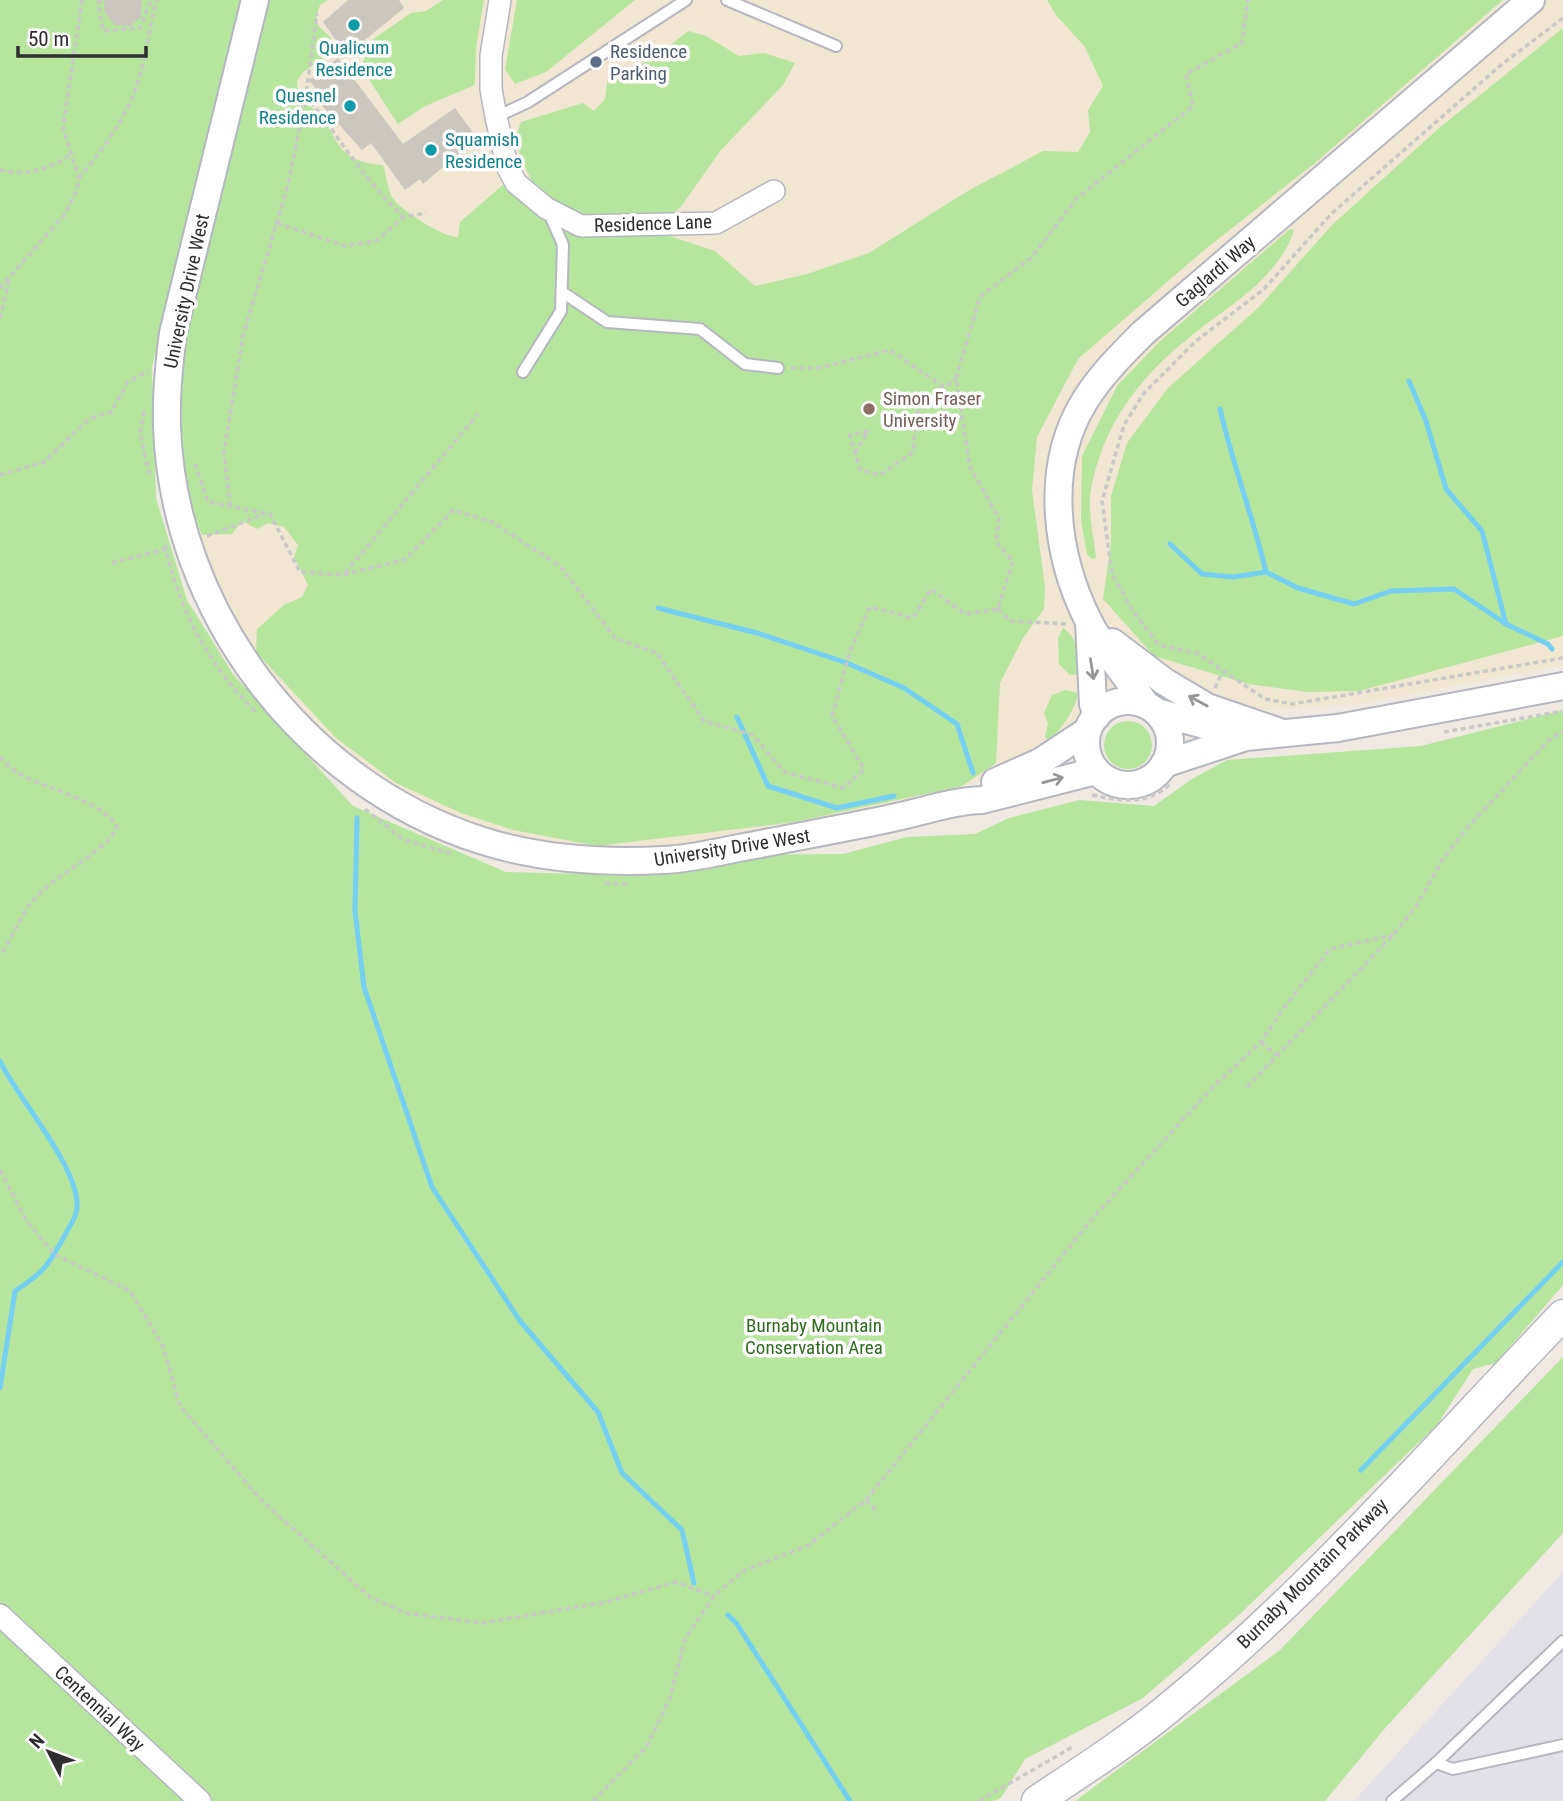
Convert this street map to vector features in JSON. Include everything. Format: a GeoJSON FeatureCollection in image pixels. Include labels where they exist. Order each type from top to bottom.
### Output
{"type":"FeatureCollection","features":[{"type":"Feature","properties":{"kind":"main road","name":"Burnaby Mountain Parkway"},"geometry":{"type":"LineString","coordinates":[[1037,1801],[1171,1707],[1229,1656],[1349,1538],[1563,1315]]}},
{"type":"Feature","properties":{"kind":"street","name":"University Drive West"},"geometry":{"type":"LineString","coordinates":[[255,0],[173,333],[167,429],[173,481],[172,543],[201,581],[222,625],[253,677],[286,715],[334,758],[385,796],[424,817],[481,840],[573,859],[667,860],[894,818],[963,800],[982,800],[1092,783]]}},
{"type":"Feature","properties":{"kind":"street","name":"Residence Lane"},"geometry":{"type":"LineString","coordinates":[[500,0],[491,56],[496,117],[507,166],[516,183],[546,208],[581,226],[716,223],[774,191]]}},
{"type":"Feature","properties":{"kind":"street","name":"Gaglardi Way"},"geometry":{"type":"LineString","coordinates":[[1152,709],[1089,623],[1073,581],[1057,507],[1062,466],[1073,424],[1096,383],[1143,333],[1531,0]]}},
{"type":"Feature","properties":{"kind":"street","name":"Gaglardi Way"},"geometry":{"type":"LineString","coordinates":[[1089,623],[1092,723]]}},
{"type":"Feature","properties":{"kind":"street"},"geometry":{"type":"LineString","coordinates":[[1089,623],[1165,682],[1206,707],[1285,734]]}},
{"type":"Feature","properties":{"kind":"street"},"geometry":{"type":"LineString","coordinates":[[1246,737],[1120,702],[1092,723],[1086,752],[1092,783],[1132,785],[1145,782],[1246,737],[1285,734],[1438,711],[1563,686]]}},
{"type":"Feature","properties":{"kind":"street"},"geometry":{"type":"LineString","coordinates":[[1152,709],[1170,737],[1169,772]]}},
{"type":"Feature","properties":{"kind":"street","name":"University Drive West"},"geometry":{"type":"LineString","coordinates":[[963,800],[980,788],[1040,762],[1092,723]]}},
{"type":"Feature","properties":{"kind":"street","name":"Centennial Way"},"geometry":{"type":"LineString","coordinates":[[0,1615],[200,1801]]}},
{"type":"Feature","properties":{"kind":"lane"},"geometry":{"type":"LineString","coordinates":[[496,117],[528,102],[685,0]]}},
{"type":"Feature","properties":{"kind":"lane"},"geometry":{"type":"LineString","coordinates":[[727,0],[836,46]]}},
{"type":"Feature","properties":{"kind":"lane"},"geometry":{"type":"LineString","coordinates":[[523,372],[561,311],[563,245],[546,208]]}},
{"type":"Feature","properties":{"kind":"lane"},"geometry":{"type":"LineString","coordinates":[[562,292],[607,322],[700,329],[745,364],[778,368]]}},
{"type":"Feature","properties":{"kind":"lane"},"geometry":{"type":"LineString","coordinates":[[1392,1801],[1436,1763],[1563,1642]]}},
{"type":"Feature","properties":{"kind":"lane"},"geometry":{"type":"LineString","coordinates":[[1436,1763],[1453,1769],[1563,1745]]}},
{"type":"Feature","properties":{"kind":"path"},"geometry":{"type":"LineString","coordinates":[[0,288],[9,281],[65,214],[77,190],[79,178],[63,128],[82,0]]}},
{"type":"Feature","properties":{"kind":"path"},"geometry":{"type":"LineString","coordinates":[[101,0],[98,3],[103,31],[140,28],[154,1]]}},
{"type":"Feature","properties":{"kind":"path"},"geometry":{"type":"LineString","coordinates":[[998,609],[1013,561],[996,542],[999,518],[970,467],[956,378],[980,298],[1032,257],[1077,198],[1193,106],[1186,74],[1242,43],[1248,0]]}},
{"type":"Feature","properties":{"kind":"path"},"geometry":{"type":"LineString","coordinates":[[79,178],[120,120],[138,85],[154,1]]}},
{"type":"Feature","properties":{"kind":"path"},"geometry":{"type":"LineString","coordinates":[[230,506],[224,452],[243,336],[277,223],[306,95],[317,12]]}},
{"type":"Feature","properties":{"kind":"path"},"geometry":{"type":"LineString","coordinates":[[1563,18],[1501,65],[1331,214],[1265,289],[1196,341],[1144,393],[1124,425],[1102,501],[1112,574],[1133,611],[1159,645],[1197,653],[1265,699],[1292,704],[1563,658]]}},
{"type":"Feature","properties":{"kind":"path"},"geometry":{"type":"LineString","coordinates":[[306,95],[355,158],[379,195],[404,217]]}},
{"type":"Feature","properties":{"kind":"path"},"geometry":{"type":"LineString","coordinates":[[0,170],[32,173],[50,167],[72,154]]}},
{"type":"Feature","properties":{"kind":"path"},"geometry":{"type":"LineString","coordinates":[[277,223],[345,246],[376,241],[404,217],[426,213]]}},
{"type":"Feature","properties":{"kind":"path"},"geometry":{"type":"LineString","coordinates":[[0,318],[9,281]]}},
{"type":"Feature","properties":{"kind":"path"},"geometry":{"type":"LineString","coordinates":[[778,368],[818,368],[890,349],[945,388]]}},
{"type":"Feature","properties":{"kind":"path"},"geometry":{"type":"LineString","coordinates":[[0,475],[44,461],[89,418],[111,412],[128,382],[150,370],[148,383]]}},
{"type":"Feature","properties":{"kind":"path"},"geometry":{"type":"LineString","coordinates":[[855,453],[868,431],[850,435],[855,453],[860,470],[880,475],[913,452],[917,413],[956,378]]}},
{"type":"Feature","properties":{"kind":"path"},"geometry":{"type":"LineString","coordinates":[[144,409],[140,434],[152,485]]}},
{"type":"Feature","properties":{"kind":"path"},"geometry":{"type":"LineString","coordinates":[[343,575],[478,414]]}},
{"type":"Feature","properties":{"kind":"path"},"geometry":{"type":"LineString","coordinates":[[194,463],[208,502],[270,514],[300,572],[343,575],[406,559],[453,510],[492,522],[560,566],[615,638],[657,653],[704,720],[753,734],[784,772],[844,788],[864,769],[832,716],[850,651],[870,607],[913,618],[931,589],[965,614],[998,609]]}},
{"type":"Feature","properties":{"kind":"path"},"geometry":{"type":"LineString","coordinates":[[112,563],[267,513]]}},
{"type":"Feature","properties":{"kind":"path"},"geometry":{"type":"LineString","coordinates":[[172,543],[174,586],[202,647],[266,722]]}},
{"type":"Feature","properties":{"kind":"path"},"geometry":{"type":"LineString","coordinates":[[998,609],[1010,621],[1060,624]]}},
{"type":"Feature","properties":{"kind":"path"},"geometry":{"type":"LineString","coordinates":[[1247,1087],[1392,935],[1417,905],[1443,859],[1466,829],[1549,740],[1563,731]]}},
{"type":"Feature","properties":{"kind":"path"},"geometry":{"type":"LineString","coordinates":[[0,757],[16,772],[78,798],[112,820],[117,827],[100,848],[66,869],[31,902],[0,955]]}},
{"type":"Feature","properties":{"kind":"path"},"geometry":{"type":"LineString","coordinates":[[1092,783],[1121,801],[1140,801],[1169,772]]}},
{"type":"Feature","properties":{"kind":"path"},"geometry":{"type":"LineString","coordinates":[[362,807],[404,840],[456,855]]}},
{"type":"Feature","properties":{"kind":"path"},"geometry":{"type":"LineString","coordinates":[[594,882],[619,886],[632,883]]}},
{"type":"Feature","properties":{"kind":"path"},"geometry":{"type":"LineString","coordinates":[[593,1801],[647,1746],[670,1698],[685,1639],[714,1596],[743,1571],[809,1545],[866,1500],[1091,1220],[1211,1089],[1261,1042],[1330,949],[1392,935]]}},
{"type":"Feature","properties":{"kind":"path"},"geometry":{"type":"LineString","coordinates":[[1261,1042],[1276,1055]]}},
{"type":"Feature","properties":{"kind":"path"},"geometry":{"type":"LineString","coordinates":[[0,1170],[26,1220],[54,1254],[130,1291],[163,1346],[180,1406],[262,1501],[370,1597],[406,1613],[482,1623],[606,1602],[676,1582],[714,1596]]}},
{"type":"Feature","properties":{"kind":"path"},"geometry":{"type":"LineString","coordinates":[[866,1500],[878,1513]]}},
{"type":"Feature","properties":{"kind":"path"},"geometry":{"type":"LineString","coordinates":[[979,1801],[1076,1745]]}},
{"type":"Feature","properties":{"kind":"shaded area","name":"Simon Fraser University"},"geometry":{"type":"Polygon","coordinates":[[[266,0],[1563,0],[1563,665],[1364,703],[1265,710],[1219,701],[1162,673],[1087,704],[1082,721],[1011,769],[959,789],[885,809],[698,845],[618,852],[563,847],[505,836],[413,800],[368,772],[320,734],[267,678],[218,595],[182,497],[188,309],[266,0]]]}},
{"type":"Feature","properties":{"kind":"shaded area"},"geometry":{"type":"Polygon","coordinates":[[[1563,1572],[1563,1801],[1354,1801],[1563,1572]]]}},
{"type":"Feature","properties":{"kind":"green space","name":"Burnaby Mountain Conservation Area"},"geometry":{"type":"Polygon","coordinates":[[[0,0],[241,0],[152,367],[156,498],[187,600],[233,674],[353,806],[506,872],[622,875],[741,855],[843,854],[907,837],[975,834],[1009,818],[1079,800],[1154,806],[1192,779],[1227,760],[1421,746],[1563,710],[1563,1285],[1496,1363],[1473,1369],[1437,1425],[1240,1614],[1143,1698],[1025,1759],[1001,1798],[993,1801],[0,1801],[0,0]]]}},
{"type":"Feature","properties":{"kind":"green space"},"geometry":{"type":"Polygon","coordinates":[[[270,0],[328,0],[320,5],[315,22],[331,38],[328,55],[303,72],[297,81],[299,100],[322,118],[341,148],[350,156],[363,162],[383,165],[392,197],[423,222],[443,233],[458,237],[460,222],[505,183],[520,192],[540,218],[636,225],[715,251],[755,286],[807,274],[869,253],[966,192],[1043,151],[1078,152],[1090,132],[1088,110],[1103,86],[1085,47],[1056,15],[1047,0],[1503,0],[1315,163],[1203,251],[1078,359],[1037,437],[1032,490],[1045,587],[1044,609],[1023,638],[1000,683],[996,763],[962,786],[794,822],[597,846],[513,830],[461,813],[396,783],[335,737],[256,652],[257,629],[284,605],[302,597],[308,585],[294,558],[298,545],[284,527],[268,523],[257,529],[242,521],[232,534],[202,535],[182,490],[176,411],[185,323],[270,0]]]}},
{"type":"Feature","properties":{"kind":"green space"},"geometry":{"type":"Polygon","coordinates":[[[443,0],[484,0],[476,47],[475,85],[425,106],[398,124],[364,72],[363,63],[372,40],[411,13],[426,11],[443,0]]]}},
{"type":"Feature","properties":{"kind":"green space"},"geometry":{"type":"Polygon","coordinates":[[[517,0],[635,0],[546,72],[515,84],[505,69],[517,0]]]}},
{"type":"Feature","properties":{"kind":"green space"},"geometry":{"type":"Polygon","coordinates":[[[1563,28],[1563,636],[1359,691],[1308,692],[1248,684],[1154,656],[1103,599],[1111,544],[1111,496],[1127,443],[1168,388],[1259,307],[1332,225],[1438,129],[1563,28]]]}},
{"type":"Feature","properties":{"kind":"green space"},"geometry":{"type":"Polygon","coordinates":[[[688,31],[706,36],[739,56],[764,53],[795,63],[783,85],[721,150],[680,208],[657,222],[568,212],[532,181],[521,159],[516,136],[521,122],[583,103],[594,111],[605,99],[608,78],[653,59],[688,31]]]}},
{"type":"Feature","properties":{"kind":"green space"},"geometry":{"type":"Polygon","coordinates":[[[1290,229],[1294,230],[1282,256],[1263,279],[1173,351],[1153,370],[1121,412],[1108,435],[1091,489],[1090,515],[1096,558],[1092,559],[1087,554],[1081,521],[1082,456],[1117,386],[1159,342],[1290,229]]]}},
{"type":"Feature","properties":{"kind":"green space"},"geometry":{"type":"Polygon","coordinates":[[[1063,628],[1075,642],[1080,674],[1070,675],[1059,664],[1058,638],[1063,628]]]}},
{"type":"Feature","properties":{"kind":"green space"},"geometry":{"type":"Polygon","coordinates":[[[1066,690],[1078,693],[1074,706],[1059,730],[1049,740],[1045,737],[1048,723],[1044,713],[1052,695],[1066,690]]]}},
{"type":"Feature","properties":{"kind":"green space"},"geometry":{"type":"Polygon","coordinates":[[[1128,721],[1145,728],[1152,745],[1145,762],[1128,769],[1111,762],[1104,745],[1111,728],[1128,721]]]}},
{"type":"Feature","properties":{"kind":"green space"},"geometry":{"type":"Polygon","coordinates":[[[1563,1357],[1563,1533],[1386,1727],[1325,1801],[1075,1801],[1280,1650],[1563,1357]]]}},
{"type":"Feature","properties":{"kind":"building"},"geometry":{"type":"Polygon","coordinates":[[[104,0],[142,0],[141,17],[130,26],[115,25],[105,13],[104,0]]]}},
{"type":"Feature","properties":{"kind":"building","name":"Qualicum Residence"},"geometry":{"type":"Polygon","coordinates":[[[348,0],[399,0],[404,8],[361,43],[358,39],[343,50],[323,22],[348,0]]]}},
{"type":"Feature","properties":{"kind":"building"},"geometry":{"type":"Polygon","coordinates":[[[338,58],[403,144],[455,108],[477,138],[423,184],[420,179],[405,190],[371,143],[362,150],[315,98],[320,94],[309,80],[338,58]]]}},
{"type":"Feature","properties":{"kind":"waterway"},"geometry":{"type":"LineString","coordinates":[[1409,381],[1426,421],[1446,489],[1482,531],[1506,624]]}},
{"type":"Feature","properties":{"kind":"waterway"},"geometry":{"type":"LineString","coordinates":[[1220,409],[1266,572]]}},
{"type":"Feature","properties":{"kind":"waterway"},"geometry":{"type":"LineString","coordinates":[[1170,544],[1202,574],[1233,577],[1266,572],[1298,588],[1354,604],[1391,591],[1454,589],[1506,624],[1548,644],[1552,649]]}},
{"type":"Feature","properties":{"kind":"waterway"},"geometry":{"type":"LineString","coordinates":[[658,608],[757,633],[847,663],[904,688],[957,724],[973,773]]}},
{"type":"Feature","properties":{"kind":"waterway"},"geometry":{"type":"LineString","coordinates":[[737,717],[768,786],[837,808],[894,796]]}},
{"type":"Feature","properties":{"kind":"waterway"},"geometry":{"type":"LineString","coordinates":[[357,818],[355,911],[364,987],[432,1187],[520,1321],[598,1412],[622,1473],[682,1530],[694,1583]]}},
{"type":"Feature","properties":{"kind":"waterway"},"geometry":{"type":"LineString","coordinates":[[0,1061],[61,1158],[77,1197],[75,1216],[53,1255],[39,1273],[15,1291],[0,1388]]}},
{"type":"Feature","properties":{"kind":"waterway"},"geometry":{"type":"LineString","coordinates":[[1361,1470],[1563,1262]]}},
{"type":"Feature","properties":{"kind":"waterway"},"geometry":{"type":"LineString","coordinates":[[728,1615],[737,1624],[850,1801]]}},
{"type":"Feature","properties":{"kind":"place","name":"Qualicum Residence"},"geometry":{"type":"Point","coordinates":[354,25]}},
{"type":"Feature","properties":{"kind":"place","name":"Residence Parking"},"geometry":{"type":"Point","coordinates":[596,62]}},
{"type":"Feature","properties":{"kind":"place","name":"Quesnel Residence"},"geometry":{"type":"Point","coordinates":[350,106]}},
{"type":"Feature","properties":{"kind":"place","name":"Squamish Residence"},"geometry":{"type":"Point","coordinates":[431,150]}},
{"type":"Feature","properties":{"kind":"place","name":"Simon Fraser University"},"geometry":{"type":"Point","coordinates":[869,409]}}]}
